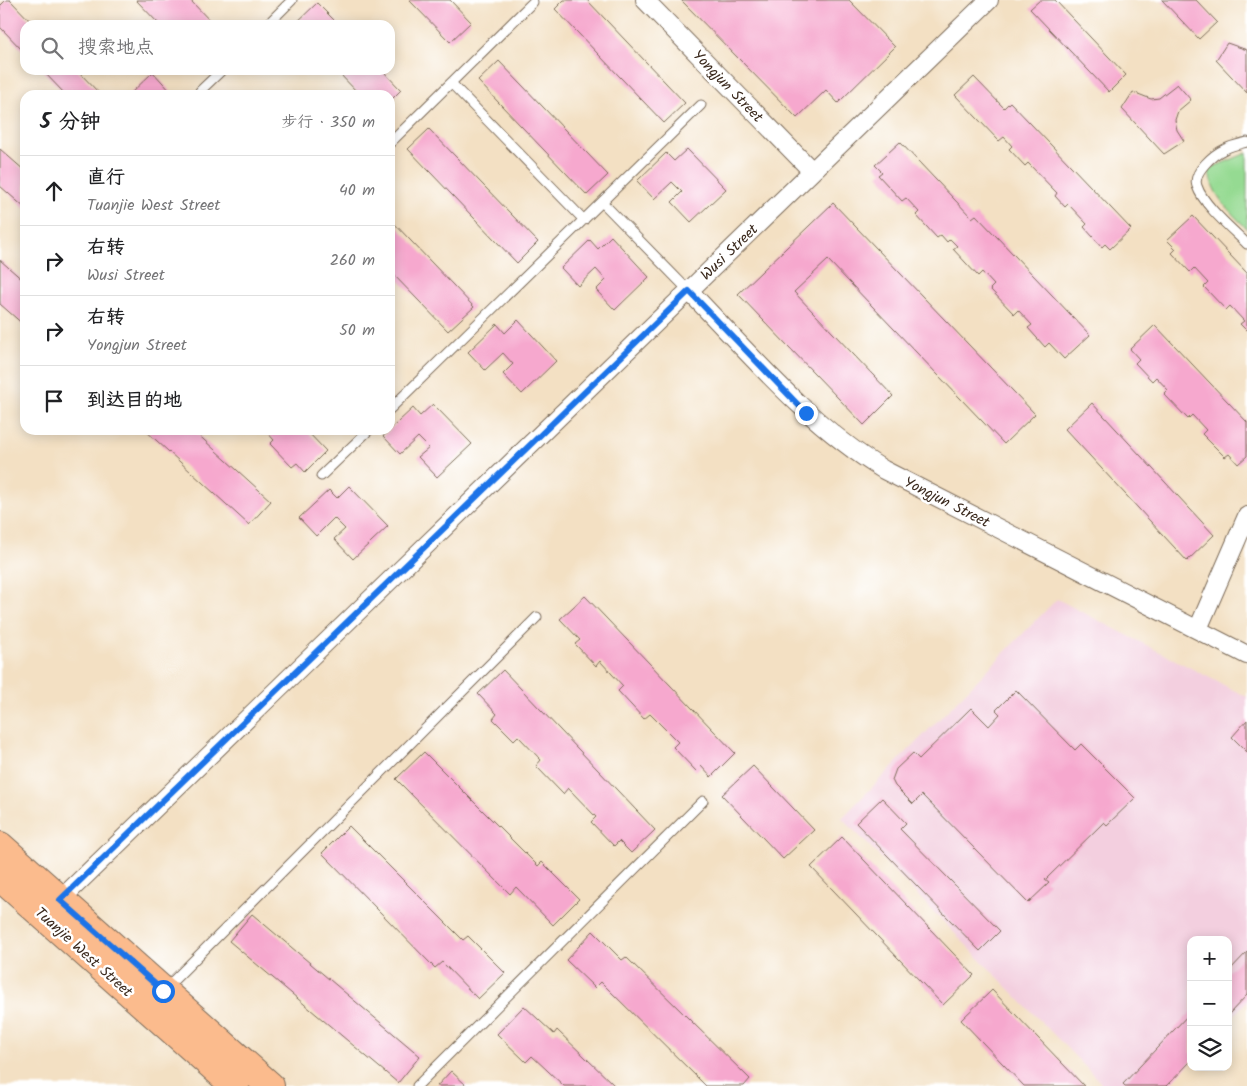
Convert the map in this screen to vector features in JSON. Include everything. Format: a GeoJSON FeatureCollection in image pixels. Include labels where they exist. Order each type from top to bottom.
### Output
{"type":"FeatureCollection","features":[{"type":"Feature","properties":{"kind":"main road","name":"Tuanjie West Street"},"geometry":{"type":"LineString","coordinates":[[0,846],[270,1086]]}},
{"type":"Feature","properties":{"kind":"main road","name":"Tuanjie West Street"},"geometry":{"type":"LineString","coordinates":[[0,877],[235,1086]]}},
{"type":"Feature","properties":{"kind":"street","name":"Yongjun Street"},"geometry":{"type":"LineString","coordinates":[[645,0],[812,171]]}},
{"type":"Feature","properties":{"kind":"street","name":"Wusi Street"},"geometry":{"type":"LineString","coordinates":[[60,900],[988,0]]}},
{"type":"Feature","properties":{"kind":"street","name":"Yongjun Street"},"geometry":{"type":"LineString","coordinates":[[689,291],[806,413],[856,453],[884,470],[1247,655]]}},
{"type":"Feature","properties":{"kind":"street"},"geometry":{"type":"LineString","coordinates":[[1198,630],[1247,516]]}},
{"type":"Feature","properties":{"kind":"lane"},"geometry":{"type":"LineString","coordinates":[[272,20],[292,0]]}},
{"type":"Feature","properties":{"kind":"lane"},"geometry":{"type":"LineString","coordinates":[[395,138],[533,2]]}},
{"type":"Feature","properties":{"kind":"lane"},"geometry":{"type":"LineString","coordinates":[[201,90],[217,75]]}},
{"type":"Feature","properties":{"kind":"lane"},"geometry":{"type":"LineString","coordinates":[[451,83],[584,220]]}},
{"type":"Feature","properties":{"kind":"lane"},"geometry":{"type":"LineString","coordinates":[[395,404],[701,105]]}},
{"type":"Feature","properties":{"kind":"lane"},"geometry":{"type":"LineString","coordinates":[[1247,142],[1224,149],[1200,170],[1196,178],[1197,186],[1206,202],[1247,244]]}},
{"type":"Feature","properties":{"kind":"lane"},"geometry":{"type":"LineString","coordinates":[[602,202],[689,291]]}},
{"type":"Feature","properties":{"kind":"lane"},"geometry":{"type":"LineString","coordinates":[[321,476],[364,435]]}},
{"type":"Feature","properties":{"kind":"lane"},"geometry":{"type":"LineString","coordinates":[[163,991],[537,617]]}},
{"type":"Feature","properties":{"kind":"lane"},"geometry":{"type":"LineString","coordinates":[[417,1086],[703,802]]}},
{"type":"Feature","properties":{"kind":"shaded area"},"geometry":{"type":"Polygon","coordinates":[[[1057,599],[1247,697],[1247,1001],[1232,1018],[1232,936],[1187,936],[1187,1066],[1169,1086],[1104,1086],[842,818],[1057,599]]]}},
{"type":"Feature","properties":{"kind":"green space"},"geometry":{"type":"Polygon","coordinates":[[[1247,153],[1247,229],[1218,196],[1209,172],[1213,167],[1247,153]]]}},
{"type":"Feature","properties":{"kind":"building"},"geometry":{"type":"Polygon","coordinates":[[[6,0],[10,0],[29,20],[20,20],[20,48],[0,27],[0,6],[6,0]]]}},
{"type":"Feature","properties":{"kind":"building"},"geometry":{"type":"Polygon","coordinates":[[[136,0],[190,0],[209,20],[155,20],[136,0]]]}},
{"type":"Feature","properties":{"kind":"building"},"geometry":{"type":"Polygon","coordinates":[[[409,0],[450,0],[471,22],[450,42],[409,0]]]}},
{"type":"Feature","properties":{"kind":"building"},"geometry":{"type":"Polygon","coordinates":[[[564,0],[587,0],[685,103],[664,123],[555,9],[564,0]]]}},
{"type":"Feature","properties":{"kind":"building"},"geometry":{"type":"Polygon","coordinates":[[[681,0],[849,0],[895,47],[838,103],[826,90],[797,118],[681,0]]]}},
{"type":"Feature","properties":{"kind":"building"},"geometry":{"type":"Polygon","coordinates":[[[1040,0],[1055,0],[1126,75],[1109,92],[1030,9],[1040,0]]]}},
{"type":"Feature","properties":{"kind":"building"},"geometry":{"type":"Polygon","coordinates":[[[1162,0],[1196,0],[1217,22],[1199,39],[1162,0]]]}},
{"type":"Feature","properties":{"kind":"building"},"geometry":{"type":"Polygon","coordinates":[[[317,3],[334,20],[299,20],[317,3]]]}},
{"type":"Feature","properties":{"kind":"building"},"geometry":{"type":"Polygon","coordinates":[[[1227,43],[1247,50],[1247,93],[1216,60],[1227,43]]]}},
{"type":"Feature","properties":{"kind":"building"},"geometry":{"type":"Polygon","coordinates":[[[499,61],[608,175],[587,195],[478,81],[499,61]]]}},
{"type":"Feature","properties":{"kind":"building"},"geometry":{"type":"Polygon","coordinates":[[[47,75],[82,75],[96,90],[61,90],[47,75]]]}},
{"type":"Feature","properties":{"kind":"building"},"geometry":{"type":"Polygon","coordinates":[[[150,75],[156,75],[169,90],[134,90],[150,75]]]}},
{"type":"Feature","properties":{"kind":"building"},"geometry":{"type":"Polygon","coordinates":[[[341,75],[387,75],[401,90],[395,96],[395,90],[355,90],[341,75]]]}},
{"type":"Feature","properties":{"kind":"building"},"geometry":{"type":"Polygon","coordinates":[[[974,77],[1004,108],[1010,102],[1131,229],[1110,249],[1105,244],[1102,247],[1084,227],[1087,224],[1068,204],[1065,207],[1055,196],[1057,193],[1028,163],[1025,166],[1009,149],[1012,146],[1004,137],[999,141],[955,95],[974,77]]]}},
{"type":"Feature","properties":{"kind":"building"},"geometry":{"type":"Polygon","coordinates":[[[1177,84],[1191,100],[1178,111],[1175,120],[1177,130],[1184,141],[1164,154],[1122,109],[1133,92],[1151,99],[1159,98],[1177,84]]]}},
{"type":"Feature","properties":{"kind":"building"},"geometry":{"type":"Polygon","coordinates":[[[429,129],[538,242],[517,263],[408,149],[429,129]]]}},
{"type":"Feature","properties":{"kind":"building"},"geometry":{"type":"Polygon","coordinates":[[[900,142],[972,218],[976,215],[1090,335],[1064,359],[1049,343],[1045,347],[1028,328],[1032,325],[1018,310],[1014,314],[990,289],[994,285],[982,272],[978,276],[953,249],[957,246],[950,239],[947,242],[941,235],[937,238],[916,215],[919,212],[906,198],[902,201],[878,175],[882,172],[875,165],[900,142]]]}},
{"type":"Feature","properties":{"kind":"building"},"geometry":{"type":"Polygon","coordinates":[[[0,149],[20,167],[20,204],[0,186],[0,149]]]}},
{"type":"Feature","properties":{"kind":"building"},"geometry":{"type":"Polygon","coordinates":[[[687,149],[726,189],[691,222],[672,202],[682,192],[672,182],[654,199],[637,181],[666,153],[674,161],[687,149]]]}},
{"type":"Feature","properties":{"kind":"building"},"geometry":{"type":"Polygon","coordinates":[[[833,203],[1035,414],[1004,444],[828,260],[794,292],[893,396],[864,425],[738,294],[833,203]]]}},
{"type":"Feature","properties":{"kind":"building"},"geometry":{"type":"Polygon","coordinates":[[[1193,216],[1247,273],[1247,331],[1240,324],[1244,321],[1230,306],[1226,310],[1204,287],[1208,283],[1194,268],[1190,272],[1172,253],[1176,249],[1167,240],[1193,216]]]}},
{"type":"Feature","properties":{"kind":"building"},"geometry":{"type":"Polygon","coordinates":[[[395,224],[474,307],[448,331],[395,276],[395,224]]]}},
{"type":"Feature","properties":{"kind":"building"},"geometry":{"type":"Polygon","coordinates":[[[611,236],[649,277],[615,310],[596,290],[606,280],[596,269],[578,286],[561,268],[590,240],[598,249],[611,236]]]}},
{"type":"Feature","properties":{"kind":"building"},"geometry":{"type":"Polygon","coordinates":[[[0,260],[20,278],[20,322],[0,304],[0,260]]]}},
{"type":"Feature","properties":{"kind":"building"},"geometry":{"type":"Polygon","coordinates":[[[518,320],[556,361],[522,394],[503,374],[513,364],[503,353],[485,370],[468,352],[497,324],[505,333],[518,320]]]}},
{"type":"Feature","properties":{"kind":"building"},"geometry":{"type":"Polygon","coordinates":[[[1155,325],[1247,422],[1247,456],[1238,464],[1229,454],[1225,457],[1202,434],[1206,430],[1192,415],[1188,419],[1164,394],[1168,390],[1156,377],[1152,381],[1135,363],[1139,359],[1130,349],[1155,325]]]}},
{"type":"Feature","properties":{"kind":"building"},"geometry":{"type":"Polygon","coordinates":[[[1092,403],[1214,535],[1187,561],[1065,429],[1092,403]]]}},
{"type":"Feature","properties":{"kind":"building"},"geometry":{"type":"Polygon","coordinates":[[[433,404],[472,444],[437,477],[418,457],[429,448],[418,437],[400,454],[383,436],[395,435],[395,425],[413,408],[420,416],[433,404]]]}},
{"type":"Feature","properties":{"kind":"building"},"geometry":{"type":"Polygon","coordinates":[[[150,435],[198,435],[271,501],[249,525],[150,435]]]}},
{"type":"Feature","properties":{"kind":"building"},"geometry":{"type":"Polygon","coordinates":[[[270,435],[311,435],[326,451],[305,472],[297,463],[292,467],[270,444],[274,440],[270,435]]]}},
{"type":"Feature","properties":{"kind":"building"},"geometry":{"type":"Polygon","coordinates":[[[349,486],[388,526],[353,559],[334,539],[345,529],[334,518],[316,536],[299,518],[329,490],[337,498],[349,486]]]}},
{"type":"Feature","properties":{"kind":"building"},"geometry":{"type":"Polygon","coordinates":[[[585,596],[735,753],[711,777],[701,766],[696,771],[673,747],[678,742],[650,714],[644,719],[618,691],[623,686],[600,661],[596,666],[575,644],[580,640],[560,619],[585,596]]]}},
{"type":"Feature","properties":{"kind":"building"},"geometry":{"type":"Polygon","coordinates":[[[503,670],[655,830],[631,853],[619,841],[614,846],[591,822],[596,817],[568,788],[563,794],[536,766],[541,760],[518,736],[514,740],[493,719],[497,714],[478,694],[503,670]]]}},
{"type":"Feature","properties":{"kind":"building"},"geometry":{"type":"Polygon","coordinates":[[[1016,690],[1075,750],[1081,744],[1135,798],[1107,825],[1104,822],[1045,880],[1049,883],[1028,903],[922,795],[913,804],[895,786],[892,780],[896,769],[913,753],[919,759],[971,708],[989,726],[1000,714],[996,710],[1016,690]]]}},
{"type":"Feature","properties":{"kind":"building"},"geometry":{"type":"Polygon","coordinates":[[[1247,720],[1247,752],[1232,737],[1247,720]]]}},
{"type":"Feature","properties":{"kind":"building"},"geometry":{"type":"Polygon","coordinates":[[[424,752],[538,866],[542,862],[579,899],[553,925],[516,887],[510,894],[396,779],[424,752]]]}},
{"type":"Feature","properties":{"kind":"building"},"geometry":{"type":"Polygon","coordinates":[[[753,766],[814,830],[783,859],[722,795],[753,766]]]}},
{"type":"Feature","properties":{"kind":"building"},"geometry":{"type":"Polygon","coordinates":[[[882,798],[906,823],[900,829],[1000,931],[980,951],[856,823],[882,798]]]}},
{"type":"Feature","properties":{"kind":"building"},"geometry":{"type":"Polygon","coordinates":[[[349,826],[463,940],[468,936],[505,973],[478,999],[442,962],[435,968],[322,853],[349,826]]]}},
{"type":"Feature","properties":{"kind":"building"},"geometry":{"type":"Polygon","coordinates":[[[842,837],[974,975],[943,1005],[811,867],[842,837]]]}},
{"type":"Feature","properties":{"kind":"building"},"geometry":{"type":"Polygon","coordinates":[[[252,914],[420,1056],[398,1083],[229,941],[252,914]]]}},
{"type":"Feature","properties":{"kind":"building"},"geometry":{"type":"Polygon","coordinates":[[[593,931],[622,960],[626,957],[750,1079],[744,1086],[706,1086],[601,982],[595,988],[566,960],[593,931]]]}},
{"type":"Feature","properties":{"kind":"building"},"geometry":{"type":"Polygon","coordinates":[[[1247,952],[1247,995],[1232,1011],[1232,981],[1232,968],[1247,952]]]}},
{"type":"Feature","properties":{"kind":"building"},"geometry":{"type":"Polygon","coordinates":[[[992,990],[1084,1086],[1024,1086],[961,1020],[992,990]]]}},
{"type":"Feature","properties":{"kind":"building"},"geometry":{"type":"Polygon","coordinates":[[[524,1006],[554,1034],[557,1030],[615,1086],[564,1086],[532,1056],[526,1062],[497,1034],[524,1006]]]}},
{"type":"Feature","properties":{"kind":"building"},"geometry":{"type":"Polygon","coordinates":[[[1187,1016],[1187,1065],[1167,1086],[1125,1086],[1123,1084],[1187,1016]]]}},
{"type":"Feature","properties":{"kind":"building"},"geometry":{"type":"Polygon","coordinates":[[[451,1071],[467,1086],[437,1086],[451,1071]]]}},
{"type":"Feature","properties":{"kind":"route"},"geometry":{"type":"LineString","coordinates":[[163,991],[60,900],[689,291],[806,413]]}}]}
